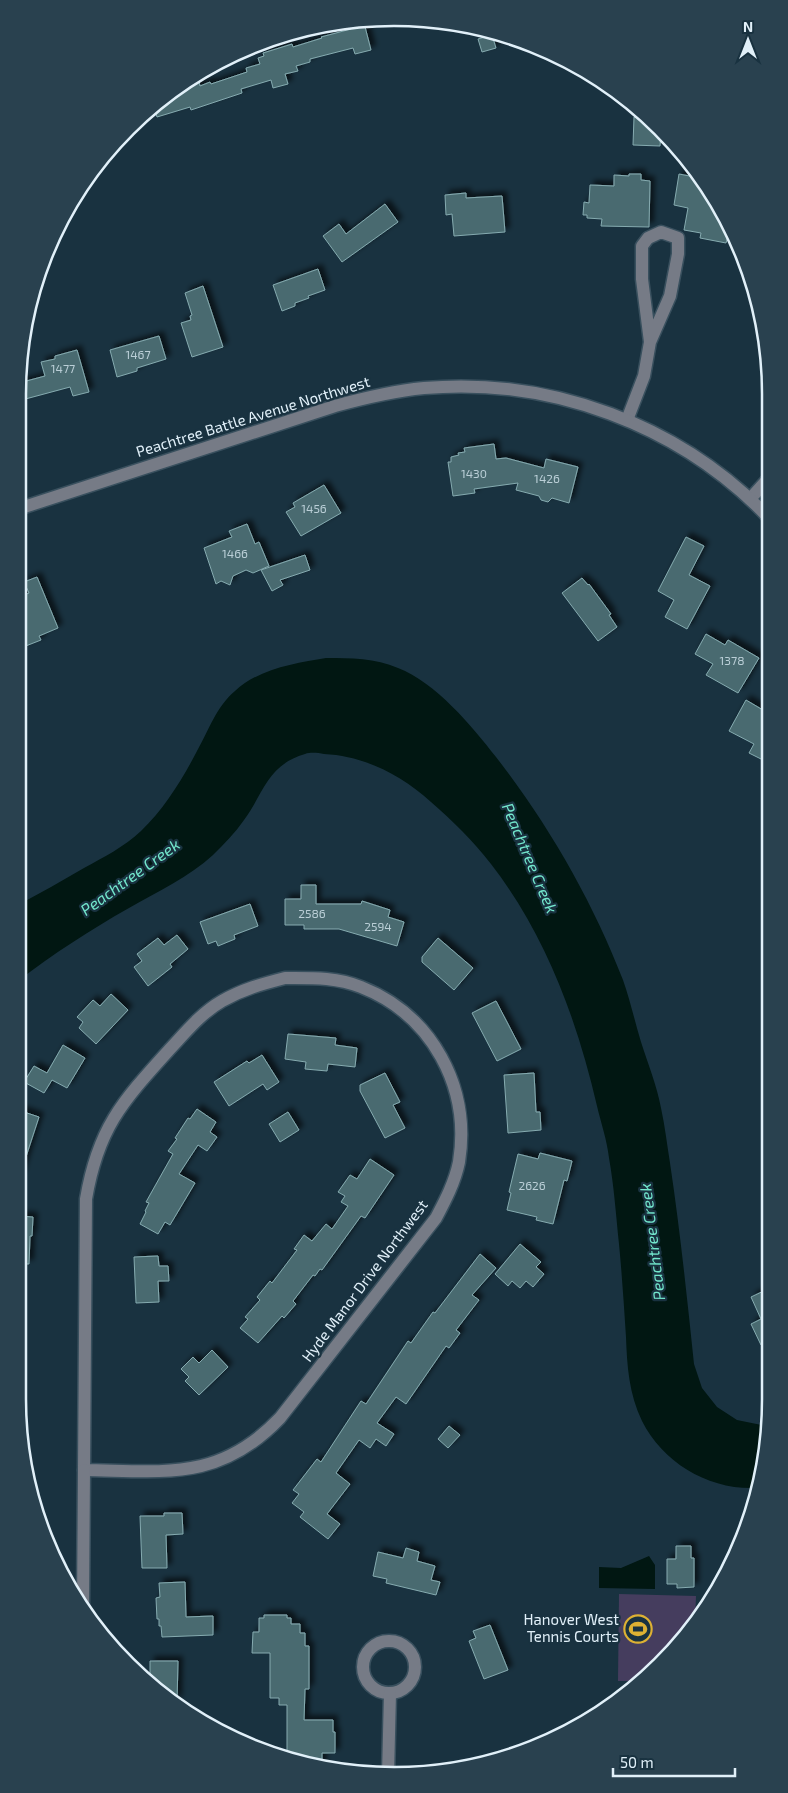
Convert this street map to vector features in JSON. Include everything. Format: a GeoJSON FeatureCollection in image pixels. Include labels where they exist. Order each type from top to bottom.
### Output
{"type":"FeatureCollection","features":[{"type":"Feature","properties":{"kind":"street"},"geometry":{"type":"LineString","coordinates":[[627,420],[644,376],[650,342],[670,296],[678,254],[678,238],[661,232],[648,238],[642,246],[642,279],[650,342]]}},
{"type":"Feature","properties":{"kind":"street","name":"Peachtree Battle Avenue Northwest"},"geometry":{"type":"LineString","coordinates":[[26,506],[335,406],[380,394],[468,387],[514,390],[559,398],[601,410],[627,420],[680,446],[716,471],[750,498],[762,511]]}},
{"type":"Feature","properties":{"kind":"street"},"geometry":{"type":"LineString","coordinates":[[750,498],[762,485]]}},
{"type":"Feature","properties":{"kind":"street","name":"Hyde Manor Drive Northwest"},"geometry":{"type":"LineString","coordinates":[[83,1595],[84,1470],[86,1199],[96,1153],[106,1131],[134,1089],[196,1020],[220,1002],[249,987],[286,978],[324,978],[360,987],[392,1003],[417,1023],[436,1047],[450,1073],[458,1101],[462,1134],[458,1163],[450,1192],[436,1218],[280,1418],[252,1444],[220,1461],[188,1470],[166,1472],[84,1470]]}},
{"type":"Feature","properties":{"kind":"street"},"geometry":{"type":"LineString","coordinates":[[387,1640],[396,1641],[407,1647],[416,1665],[412,1680],[400,1691],[390,1693],[373,1688],[362,1671],[364,1657],[368,1650],[374,1645],[387,1640]]}},
{"type":"Feature","properties":{"kind":"street"},"geometry":{"type":"LineString","coordinates":[[388,1767],[390,1693]]}},
{"type":"Feature","properties":{"kind":"shaded area","name":"Hanover West Tennis Courts"},"geometry":{"type":"Polygon","coordinates":[[[619,1594],[696,1596],[695,1609],[654,1659],[629,1681],[618,1681],[619,1594]]]}},
{"type":"Feature","properties":{"kind":"water","name":"Peachtree Creek"},"geometry":{"type":"Polygon","coordinates":[[[326,658],[345,658],[381,662],[412,675],[439,694],[464,719],[515,783],[551,836],[583,892],[623,980],[655,1083],[665,1129],[677,1213],[694,1364],[702,1388],[717,1407],[737,1420],[761,1425],[759,1447],[751,1488],[721,1484],[689,1471],[662,1449],[642,1421],[631,1390],[628,1369],[614,1190],[608,1151],[589,1074],[569,1010],[543,949],[511,891],[477,847],[447,816],[407,783],[382,769],[354,759],[312,753],[292,759],[274,773],[241,825],[204,863],[172,884],[114,916],[26,975],[26,900],[114,851],[141,831],[165,804],[179,783],[213,719],[228,697],[244,683],[255,677],[278,668],[326,658]]]}},
{"type":"Feature","properties":{"kind":"water"},"geometry":{"type":"Polygon","coordinates":[[[649,1556],[655,1565],[655,1589],[599,1588],[599,1567],[621,1568],[649,1556]]]}},
{"type":"Feature","properties":{"kind":"building"},"geometry":{"type":"Polygon","coordinates":[[[365,27],[371,50],[355,54],[353,48],[310,59],[310,62],[296,66],[298,71],[285,74],[288,84],[273,88],[271,80],[241,89],[242,93],[191,110],[190,107],[157,117],[156,114],[170,102],[199,83],[200,86],[210,82],[211,84],[247,72],[246,68],[260,64],[258,58],[264,56],[263,53],[292,44],[293,47],[351,29],[365,27]]]}},
{"type":"Feature","properties":{"kind":"building"},"geometry":{"type":"Polygon","coordinates":[[[483,38],[494,40],[496,48],[482,52],[478,39],[483,38]]]}},
{"type":"Feature","properties":{"kind":"building"},"geometry":{"type":"Polygon","coordinates":[[[634,117],[660,141],[660,146],[633,145],[634,117]]]}},
{"type":"Feature","properties":{"kind":"building"},"geometry":{"type":"Polygon","coordinates":[[[629,174],[641,174],[641,180],[650,181],[649,227],[601,226],[602,219],[587,218],[587,215],[583,215],[584,202],[589,203],[590,185],[614,186],[614,175],[629,176],[629,174]]]}},
{"type":"Feature","properties":{"kind":"building"},"geometry":{"type":"Polygon","coordinates":[[[679,174],[690,176],[724,231],[727,238],[726,243],[700,238],[701,233],[684,230],[688,208],[674,205],[679,174]]]}},
{"type":"Feature","properties":{"kind":"building"},"geometry":{"type":"Polygon","coordinates":[[[466,193],[466,198],[502,196],[505,232],[454,236],[452,214],[446,215],[445,195],[466,193]]]}},
{"type":"Feature","properties":{"kind":"building"},"geometry":{"type":"Polygon","coordinates":[[[385,204],[398,222],[342,262],[323,236],[339,224],[346,234],[385,204]]]}},
{"type":"Feature","properties":{"kind":"building"},"geometry":{"type":"Polygon","coordinates":[[[318,269],[325,290],[308,296],[309,298],[295,303],[295,306],[282,311],[273,285],[318,269]]]}},
{"type":"Feature","properties":{"kind":"building"},"geometry":{"type":"Polygon","coordinates":[[[203,286],[223,347],[192,357],[181,323],[191,320],[190,316],[192,315],[185,293],[203,286]]]}},
{"type":"Feature","properties":{"kind":"building"},"geometry":{"type":"Polygon","coordinates":[[[159,336],[166,359],[137,368],[137,371],[117,377],[110,350],[159,336]]]}},
{"type":"Feature","properties":{"kind":"building"},"geometry":{"type":"Polygon","coordinates":[[[77,350],[89,392],[73,396],[70,387],[26,399],[27,381],[45,376],[41,362],[55,359],[55,356],[77,350]]]}},
{"type":"Feature","properties":{"kind":"building"},"geometry":{"type":"Polygon","coordinates":[[[494,444],[496,459],[506,458],[544,468],[546,459],[578,467],[569,503],[552,498],[548,502],[541,500],[539,496],[516,490],[518,483],[474,489],[475,493],[453,496],[448,462],[451,462],[451,457],[465,452],[464,448],[494,444]]]}},
{"type":"Feature","properties":{"kind":"building"},"geometry":{"type":"Polygon","coordinates":[[[324,485],[341,513],[301,536],[286,512],[295,507],[293,503],[324,485]]]}},
{"type":"Feature","properties":{"kind":"building"},"geometry":{"type":"Polygon","coordinates":[[[247,524],[255,544],[259,542],[269,566],[253,573],[246,570],[233,576],[230,585],[221,581],[216,584],[204,548],[232,537],[229,531],[247,524]]]}},
{"type":"Feature","properties":{"kind":"building"},"geometry":{"type":"Polygon","coordinates":[[[686,537],[704,546],[689,575],[710,586],[687,629],[665,617],[674,600],[658,591],[686,537]]]}},
{"type":"Feature","properties":{"kind":"building"},"geometry":{"type":"Polygon","coordinates":[[[305,555],[310,570],[280,580],[283,585],[272,591],[261,570],[305,555]]]}},
{"type":"Feature","properties":{"kind":"building"},"geometry":{"type":"Polygon","coordinates":[[[37,577],[58,628],[39,636],[41,640],[26,646],[26,594],[29,593],[26,581],[37,577]]]}},
{"type":"Feature","properties":{"kind":"building"},"geometry":{"type":"Polygon","coordinates":[[[582,578],[589,584],[611,614],[609,615],[617,627],[598,641],[562,593],[582,578]]]}},
{"type":"Feature","properties":{"kind":"building"},"geometry":{"type":"Polygon","coordinates":[[[706,634],[725,645],[728,640],[759,658],[738,693],[706,675],[713,664],[695,654],[706,634]]]}},
{"type":"Feature","properties":{"kind":"building"},"geometry":{"type":"Polygon","coordinates":[[[746,700],[762,709],[762,760],[749,753],[754,744],[729,731],[746,700]]]}},
{"type":"Feature","properties":{"kind":"building"},"geometry":{"type":"Polygon","coordinates":[[[301,885],[316,885],[316,904],[361,904],[362,901],[390,910],[388,917],[404,922],[397,946],[339,929],[304,929],[304,925],[285,925],[285,899],[301,899],[301,885]]]}},
{"type":"Feature","properties":{"kind":"building"},"geometry":{"type":"Polygon","coordinates":[[[250,904],[258,926],[234,935],[235,939],[218,946],[216,941],[208,944],[200,922],[250,904]]]}},
{"type":"Feature","properties":{"kind":"building"},"geometry":{"type":"Polygon","coordinates":[[[177,935],[188,949],[170,964],[172,967],[148,986],[134,967],[142,961],[137,954],[158,938],[164,945],[177,935]]]}},
{"type":"Feature","properties":{"kind":"building"},"geometry":{"type":"Polygon","coordinates":[[[438,938],[473,968],[454,990],[422,962],[422,957],[438,938]]]}},
{"type":"Feature","properties":{"kind":"building"},"geometry":{"type":"Polygon","coordinates":[[[111,994],[128,1010],[96,1044],[79,1028],[83,1022],[77,1017],[93,1000],[100,1006],[111,994]]]}},
{"type":"Feature","properties":{"kind":"building"},"geometry":{"type":"Polygon","coordinates":[[[496,1001],[521,1049],[497,1061],[472,1013],[496,1001]]]}},
{"type":"Feature","properties":{"kind":"building"},"geometry":{"type":"Polygon","coordinates":[[[288,1034],[336,1038],[335,1045],[357,1048],[355,1067],[328,1064],[327,1071],[305,1069],[306,1062],[285,1059],[288,1034]]]}},
{"type":"Feature","properties":{"kind":"building"},"geometry":{"type":"Polygon","coordinates":[[[63,1045],[85,1058],[67,1088],[52,1080],[44,1093],[26,1083],[26,1079],[34,1066],[47,1073],[63,1045]]]}},
{"type":"Feature","properties":{"kind":"building"},"geometry":{"type":"Polygon","coordinates":[[[262,1055],[279,1082],[267,1090],[263,1084],[229,1106],[214,1082],[247,1061],[249,1063],[262,1055]]]}},
{"type":"Feature","properties":{"kind":"building"},"geometry":{"type":"Polygon","coordinates":[[[385,1073],[400,1102],[393,1105],[405,1128],[385,1138],[360,1091],[360,1085],[385,1073]]]}},
{"type":"Feature","properties":{"kind":"building"},"geometry":{"type":"Polygon","coordinates":[[[534,1073],[536,1112],[540,1112],[541,1130],[508,1133],[504,1075],[534,1073]]]}},
{"type":"Feature","properties":{"kind":"building"},"geometry":{"type":"Polygon","coordinates":[[[197,1109],[216,1122],[210,1132],[217,1137],[207,1151],[198,1145],[179,1174],[195,1183],[170,1225],[165,1222],[158,1234],[140,1224],[149,1203],[146,1202],[173,1154],[168,1151],[177,1139],[175,1138],[188,1118],[190,1119],[197,1109]]]}},
{"type":"Feature","properties":{"kind":"building"},"geometry":{"type":"Polygon","coordinates":[[[288,1112],[299,1130],[280,1142],[269,1124],[288,1112]]]}},
{"type":"Feature","properties":{"kind":"building"},"geometry":{"type":"Polygon","coordinates":[[[26,1113],[39,1117],[26,1157],[26,1113]]]}},
{"type":"Feature","properties":{"kind":"building"},"geometry":{"type":"Polygon","coordinates":[[[540,1153],[572,1161],[567,1181],[564,1180],[553,1224],[536,1220],[537,1217],[507,1210],[511,1193],[509,1192],[518,1154],[538,1159],[540,1153]]]}},
{"type":"Feature","properties":{"kind":"building"},"geometry":{"type":"Polygon","coordinates":[[[370,1159],[394,1175],[365,1218],[361,1216],[322,1270],[320,1269],[315,1276],[313,1275],[293,1301],[296,1304],[284,1318],[282,1316],[258,1343],[240,1328],[248,1319],[245,1317],[260,1300],[257,1297],[270,1281],[272,1283],[297,1250],[294,1249],[304,1235],[312,1241],[326,1224],[332,1229],[348,1206],[341,1202],[345,1196],[338,1192],[350,1175],[357,1179],[370,1159]]]}},
{"type":"Feature","properties":{"kind":"building"},"geometry":{"type":"Polygon","coordinates":[[[26,1217],[33,1217],[29,1264],[26,1264],[26,1217]]]}},
{"type":"Feature","properties":{"kind":"building"},"geometry":{"type":"Polygon","coordinates":[[[520,1244],[541,1262],[536,1267],[544,1274],[533,1287],[526,1281],[520,1288],[512,1281],[508,1286],[495,1274],[520,1244]]]}},
{"type":"Feature","properties":{"kind":"building"},"geometry":{"type":"Polygon","coordinates":[[[480,1254],[496,1268],[472,1295],[479,1300],[456,1330],[460,1333],[449,1348],[446,1346],[406,1404],[396,1397],[377,1423],[394,1434],[386,1446],[376,1439],[370,1448],[359,1440],[336,1473],[350,1484],[327,1514],[340,1524],[328,1539],[300,1517],[304,1512],[292,1503],[299,1494],[293,1490],[317,1459],[321,1462],[361,1401],[366,1404],[408,1341],[411,1343],[433,1312],[435,1313],[480,1254]]]}},
{"type":"Feature","properties":{"kind":"building"},"geometry":{"type":"Polygon","coordinates":[[[158,1256],[159,1266],[168,1266],[169,1281],[158,1281],[159,1302],[136,1303],[134,1257],[158,1256]]]}},
{"type":"Feature","properties":{"kind":"building"},"geometry":{"type":"Polygon","coordinates":[[[762,1292],[761,1345],[751,1324],[761,1319],[751,1297],[762,1292]]]}},
{"type":"Feature","properties":{"kind":"building"},"geometry":{"type":"Polygon","coordinates":[[[212,1350],[228,1367],[199,1395],[185,1381],[189,1377],[181,1369],[193,1357],[199,1363],[212,1350]]]}},
{"type":"Feature","properties":{"kind":"building"},"geometry":{"type":"Polygon","coordinates":[[[449,1426],[460,1435],[448,1448],[438,1439],[449,1426]]]}},
{"type":"Feature","properties":{"kind":"building"},"geometry":{"type":"Polygon","coordinates":[[[164,1513],[182,1513],[183,1534],[166,1535],[167,1568],[142,1568],[140,1516],[164,1516],[164,1513]]]}},
{"type":"Feature","properties":{"kind":"building"},"geometry":{"type":"Polygon","coordinates":[[[676,1546],[691,1546],[691,1558],[694,1558],[694,1587],[677,1588],[677,1584],[667,1584],[667,1559],[676,1559],[676,1546]]]}},
{"type":"Feature","properties":{"kind":"building"},"geometry":{"type":"Polygon","coordinates":[[[406,1548],[419,1552],[417,1561],[435,1566],[431,1580],[440,1582],[436,1595],[386,1583],[387,1579],[373,1576],[378,1552],[403,1558],[406,1548]]]}},
{"type":"Feature","properties":{"kind":"building"},"geometry":{"type":"Polygon","coordinates":[[[185,1582],[186,1617],[213,1616],[213,1635],[162,1637],[161,1626],[159,1626],[159,1619],[157,1619],[156,1598],[160,1597],[159,1583],[185,1582]]]}},
{"type":"Feature","properties":{"kind":"building"},"geometry":{"type":"Polygon","coordinates":[[[264,1615],[287,1615],[287,1618],[291,1618],[291,1624],[300,1624],[300,1633],[305,1633],[305,1646],[309,1646],[309,1689],[305,1689],[304,1720],[333,1720],[333,1732],[335,1732],[335,1753],[322,1753],[322,1760],[287,1750],[287,1705],[279,1705],[279,1698],[270,1698],[270,1653],[252,1653],[253,1632],[259,1632],[259,1618],[264,1618],[264,1615]]]}},
{"type":"Feature","properties":{"kind":"building"},"geometry":{"type":"Polygon","coordinates":[[[490,1625],[508,1670],[484,1679],[469,1641],[476,1638],[473,1631],[490,1625]]]}},
{"type":"Feature","properties":{"kind":"building"},"geometry":{"type":"Polygon","coordinates":[[[150,1661],[178,1661],[177,1696],[170,1691],[150,1673],[150,1661]]]}},
{"type":"Feature","properties":{"kind":"place","name":"Hanover West Tennis Courts"},"geometry":{"type":"Point","coordinates":[638,1629]}}]}
